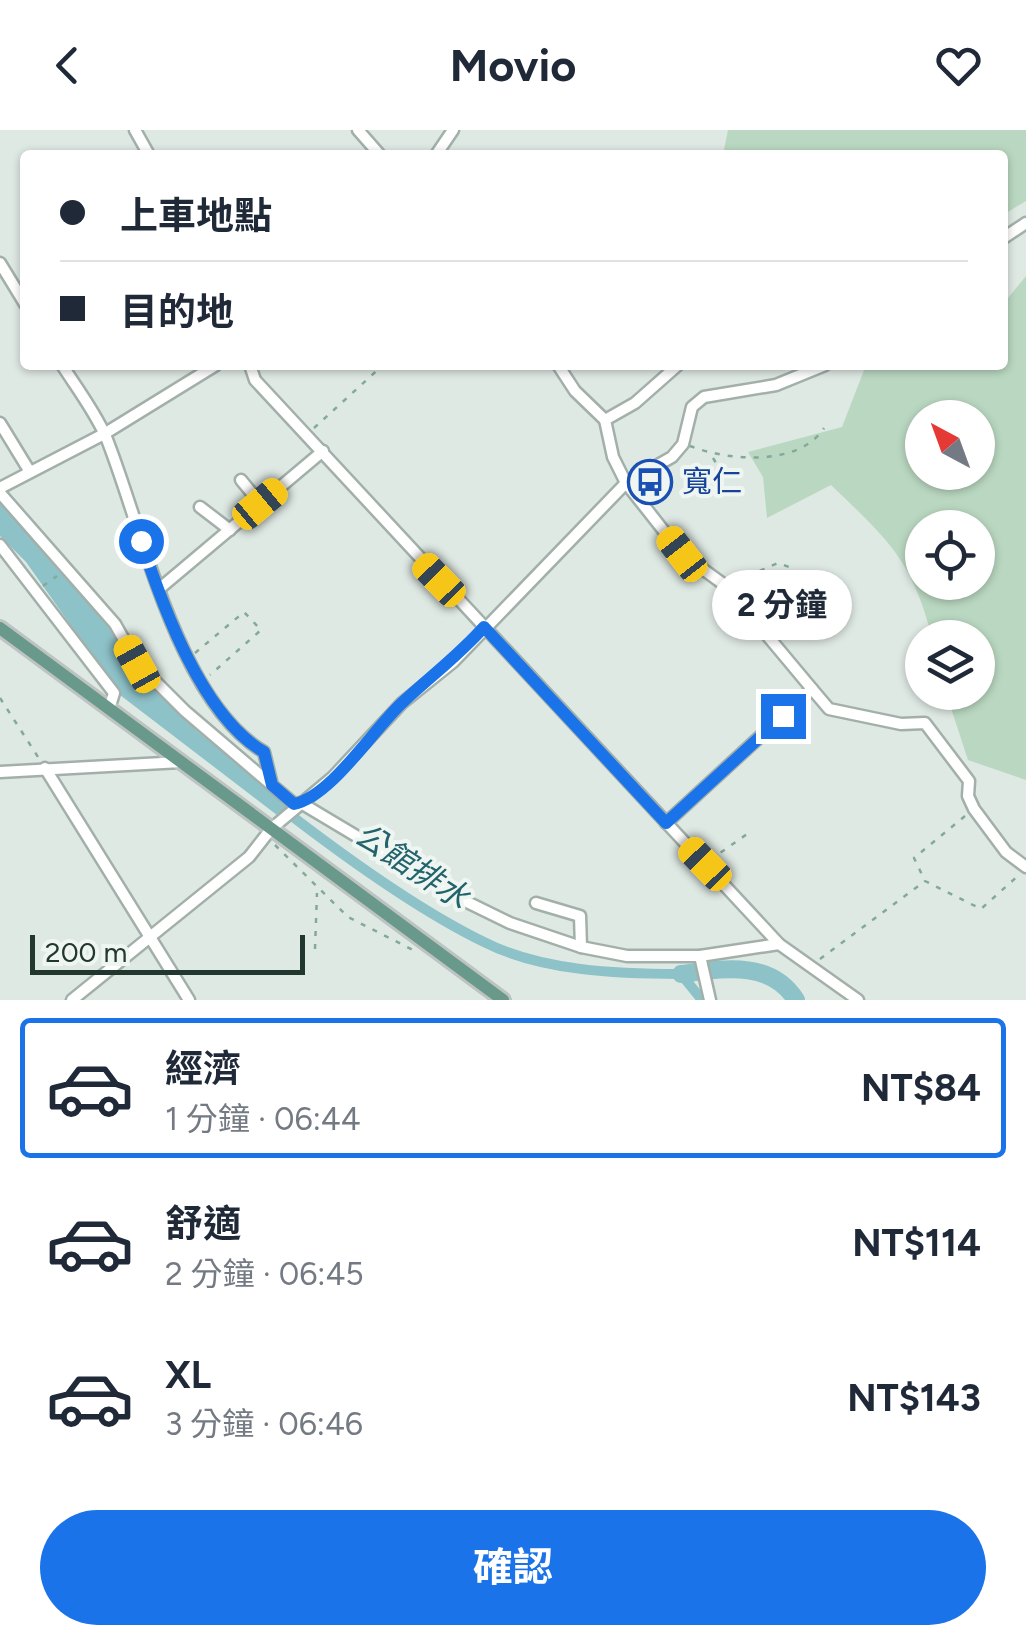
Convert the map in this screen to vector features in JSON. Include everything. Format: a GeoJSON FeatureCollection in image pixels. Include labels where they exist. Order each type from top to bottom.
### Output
{"type":"FeatureCollection","features":[{"type":"Feature","properties":{"kind":"main road"},"geometry":{"type":"LineString","coordinates":[[0,628],[181,762],[276,825],[503,1000]]}},
{"type":"Feature","properties":{"kind":"street"},"geometry":{"type":"LineString","coordinates":[[358,130],[376,150]]}},
{"type":"Feature","properties":{"kind":"street"},"geometry":{"type":"LineString","coordinates":[[0,262],[20,296]]}},
{"type":"Feature","properties":{"kind":"street"},"geometry":{"type":"LineString","coordinates":[[65,370],[104,434],[159,588],[201,683],[241,738],[264,752],[272,785]]}},
{"type":"Feature","properties":{"kind":"street"},"geometry":{"type":"LineString","coordinates":[[208,370],[104,434],[0,491],[115,624],[137,664],[294,804],[301,804],[510,924],[581,947],[626,956],[700,956],[723,950],[764,950],[779,944]]}},
{"type":"Feature","properties":{"kind":"street"},"geometry":{"type":"LineString","coordinates":[[251,370],[254,380],[779,944],[858,1000]]}},
{"type":"Feature","properties":{"kind":"street"},"geometry":{"type":"LineString","coordinates":[[561,370],[575,391],[605,420],[613,457],[626,483],[682,554],[726,586],[829,710],[902,724],[925,723],[968,780],[968,796],[974,809],[1006,852],[1026,868]]}},
{"type":"Feature","properties":{"kind":"street"},"geometry":{"type":"LineString","coordinates":[[605,420],[635,403],[672,370]]}},
{"type":"Feature","properties":{"kind":"street"},"geometry":{"type":"LineString","coordinates":[[72,1000],[249,856],[276,825],[484,627],[626,483],[672,457],[684,444],[692,407],[704,397],[776,385],[812,370]]}},
{"type":"Feature","properties":{"kind":"street"},"geometry":{"type":"LineString","coordinates":[[0,423],[30,472]]}},
{"type":"Feature","properties":{"kind":"street"},"geometry":{"type":"LineString","coordinates":[[159,588],[322,451]]}},
{"type":"Feature","properties":{"kind":"street"},"geometry":{"type":"LineString","coordinates":[[241,480],[260,504]]}},
{"type":"Feature","properties":{"kind":"street"},"geometry":{"type":"LineString","coordinates":[[200,507],[230,530]]}},
{"type":"Feature","properties":{"kind":"street"},"geometry":{"type":"LineString","coordinates":[[0,545],[114,693],[109,709]]}},
{"type":"Feature","properties":{"kind":"street"},"geometry":{"type":"LineString","coordinates":[[666,823],[812,689]]}},
{"type":"Feature","properties":{"kind":"street"},"geometry":{"type":"LineString","coordinates":[[0,772],[181,762]]}},
{"type":"Feature","properties":{"kind":"street"},"geometry":{"type":"LineString","coordinates":[[45,768],[189,1000]]}},
{"type":"Feature","properties":{"kind":"street"},"geometry":{"type":"LineString","coordinates":[[536,903],[580,916],[581,947]]}},
{"type":"Feature","properties":{"kind":"street"},"geometry":{"type":"LineString","coordinates":[[700,956],[710,1000]]}},
{"type":"Feature","properties":{"kind":"path"},"geometry":{"type":"LineString","coordinates":[[307,435],[378,370]]}},
{"type":"Feature","properties":{"kind":"path"},"geometry":{"type":"LineString","coordinates":[[684,444],[711,456],[732,453],[770,458],[814,444],[824,428]]}},
{"type":"Feature","properties":{"kind":"path"},"geometry":{"type":"LineString","coordinates":[[711,456],[723,474]]}},
{"type":"Feature","properties":{"kind":"path"},"geometry":{"type":"LineString","coordinates":[[726,586],[778,563],[792,568]]}},
{"type":"Feature","properties":{"kind":"path"},"geometry":{"type":"LineString","coordinates":[[38,590],[68,567]]}},
{"type":"Feature","properties":{"kind":"path"},"geometry":{"type":"LineString","coordinates":[[190,657],[244,612],[261,630],[201,683]]}},
{"type":"Feature","properties":{"kind":"path"},"geometry":{"type":"LineString","coordinates":[[0,698],[45,768]]}},
{"type":"Feature","properties":{"kind":"path"},"geometry":{"type":"LineString","coordinates":[[974,809],[914,858],[925,880],[981,908],[1026,868]]}},
{"type":"Feature","properties":{"kind":"path"},"geometry":{"type":"LineString","coordinates":[[276,825],[276,849],[348,917],[414,953],[432,945]]}},
{"type":"Feature","properties":{"kind":"path"},"geometry":{"type":"LineString","coordinates":[[705,864],[750,832]]}},
{"type":"Feature","properties":{"kind":"path"},"geometry":{"type":"LineString","coordinates":[[811,966],[925,880]]}},
{"type":"Feature","properties":{"kind":"path"},"geometry":{"type":"LineString","coordinates":[[315,949],[318,892]]}},
{"type":"Feature","properties":{"kind":"green space"},"geometry":{"type":"Polygon","coordinates":[[[728,130],[1026,130],[1026,201],[1008,212],[1008,150],[724,150],[728,130]]]}},
{"type":"Feature","properties":{"kind":"green space"},"geometry":{"type":"Polygon","coordinates":[[[1026,276],[1026,780],[968,760],[952,710],[995,710],[995,620],[927,620],[920,600],[995,600],[995,510],[905,510],[905,567],[882,536],[831,485],[767,518],[763,477],[748,452],[842,427],[864,370],[1008,370],[1008,298],[1026,276]]]}},
{"type":"Feature","properties":{"kind":"water"},"geometry":{"type":"Polygon","coordinates":[[[0,498],[110,626],[125,658],[150,686],[197,731],[290,804],[277,815],[120,695],[26,562],[0,536],[0,498]]]}},
{"type":"Feature","properties":{"kind":"waterway","name":"公館排水"},"geometry":{"type":"LineString","coordinates":[[284,810],[408,898],[484,942],[555,965],[606,972],[681,974],[702,1000]]}},
{"type":"Feature","properties":{"kind":"waterway"},"geometry":{"type":"LineString","coordinates":[[681,974],[728,969],[759,972],[785,987],[796,1000]]}},
{"type":"Feature","properties":{"kind":"place","name":"寬仁"},"geometry":{"type":"Point","coordinates":[650,482]}},
{"type":"Feature","properties":{"kind":"route"},"geometry":{"type":"LineString","coordinates":[[141,541],[201,683],[241,738],[264,752],[272,785],[294,804],[301,804],[333,777],[402,703],[453,662],[484,627],[666,823],[783,716]]}}]}
